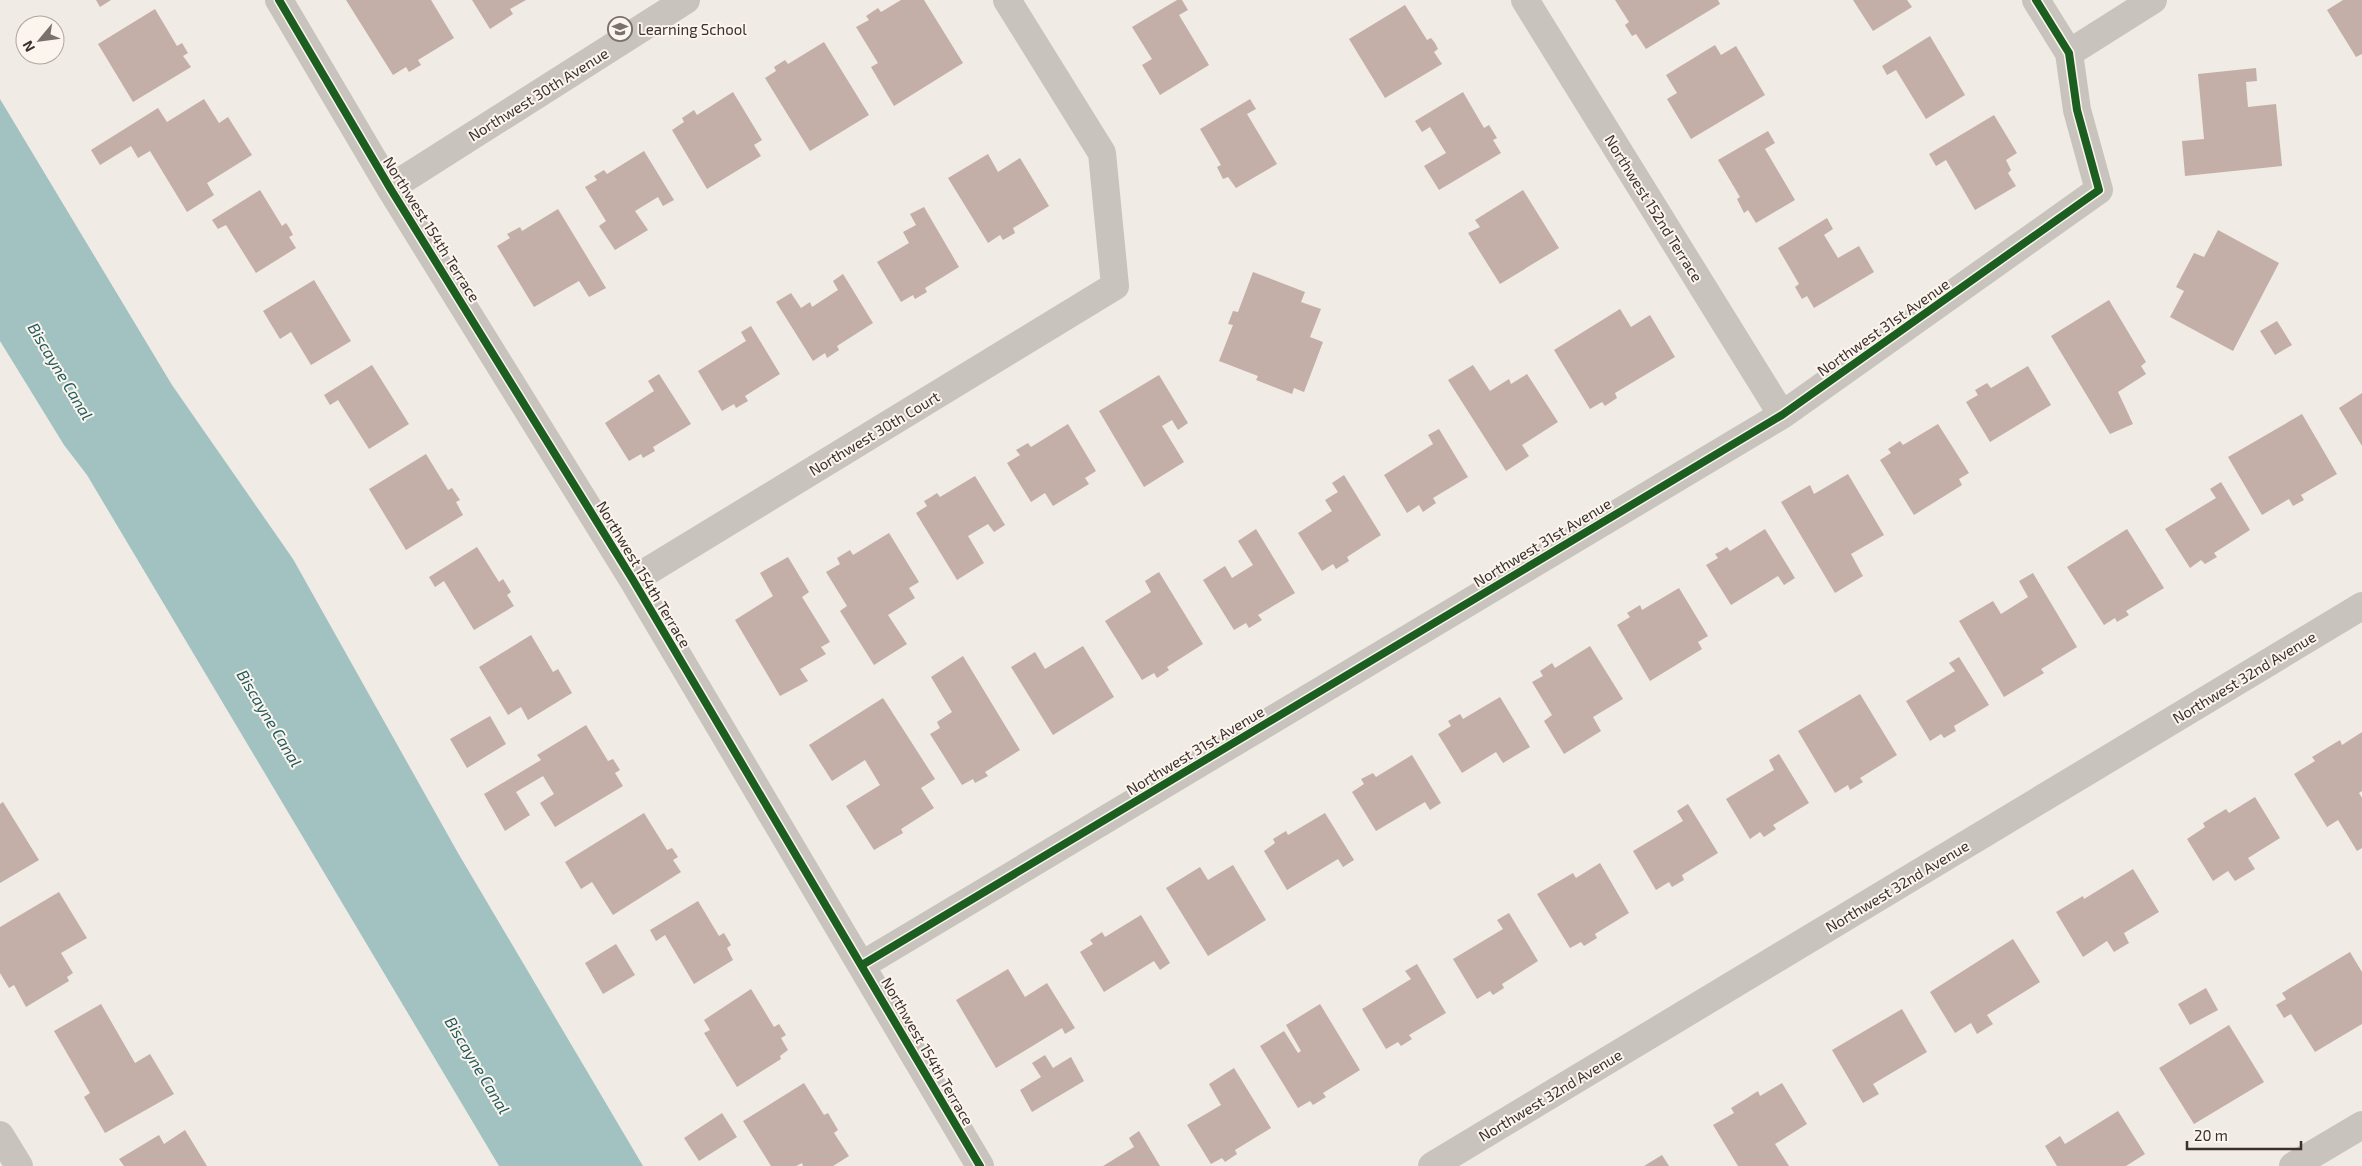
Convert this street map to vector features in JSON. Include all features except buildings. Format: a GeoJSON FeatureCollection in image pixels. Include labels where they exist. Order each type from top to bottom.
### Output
{"type":"FeatureCollection","features":[{"type":"Feature","properties":{"kind":"street","name":"Northwest 154th Terrace"},"geometry":{"type":"LineString","coordinates":[[278,0],[390,188],[632,580],[980,1166]]}},
{"type":"Feature","properties":{"kind":"street","name":"Northwest 30th Avenue"},"geometry":{"type":"LineString","coordinates":[[390,188],[686,0]]}},
{"type":"Feature","properties":{"kind":"street","name":"Northwest 30th Court"},"geometry":{"type":"LineString","coordinates":[[632,580],[1115,286],[1102,153],[1007,0]]}},
{"type":"Feature","properties":{"kind":"street","name":"Northwest 152nd Terrace"},"geometry":{"type":"LineString","coordinates":[[1525,0],[1782,415]]}},
{"type":"Feature","properties":{"kind":"street"},"geometry":{"type":"LineString","coordinates":[[2036,0],[2069,53],[2153,0]]}},
{"type":"Feature","properties":{"kind":"street","name":"Northwest 31st Avenue"},"geometry":{"type":"LineString","coordinates":[[862,965],[1782,415],[2099,190],[2077,110],[2069,53]]}},
{"type":"Feature","properties":{"kind":"street","name":"Northwest 32nd Avenue"},"geometry":{"type":"LineString","coordinates":[[1432,1166],[2362,606]]}},
{"type":"Feature","properties":{"kind":"street"},"geometry":{"type":"LineString","coordinates":[[2293,1166],[2362,1125]]}},
{"type":"Feature","properties":{"kind":"street"},"geometry":{"type":"LineString","coordinates":[[0,1135],[19,1166]]}},
{"type":"Feature","properties":{"kind":"water","name":"Biscayne Canal"},"geometry":{"type":"Polygon","coordinates":[[[0,99],[172,385],[293,559],[458,853],[643,1166],[499,1166],[87,475],[64,445],[0,341],[0,99]]]}},
{"type":"Feature","properties":{"kind":"cycle path"},"geometry":{"type":"LineString","coordinates":[[279,0],[390,188],[633,580],[980,1166]]}},
{"type":"Feature","properties":{"kind":"cycle path"},"geometry":{"type":"LineString","coordinates":[[862,965],[1782,415],[2099,190],[2077,110],[2069,53],[2036,0]]}},
{"type":"Feature","properties":{"kind":"place","name":"Learning School"},"geometry":{"type":"Point","coordinates":[620,29]}}]}
